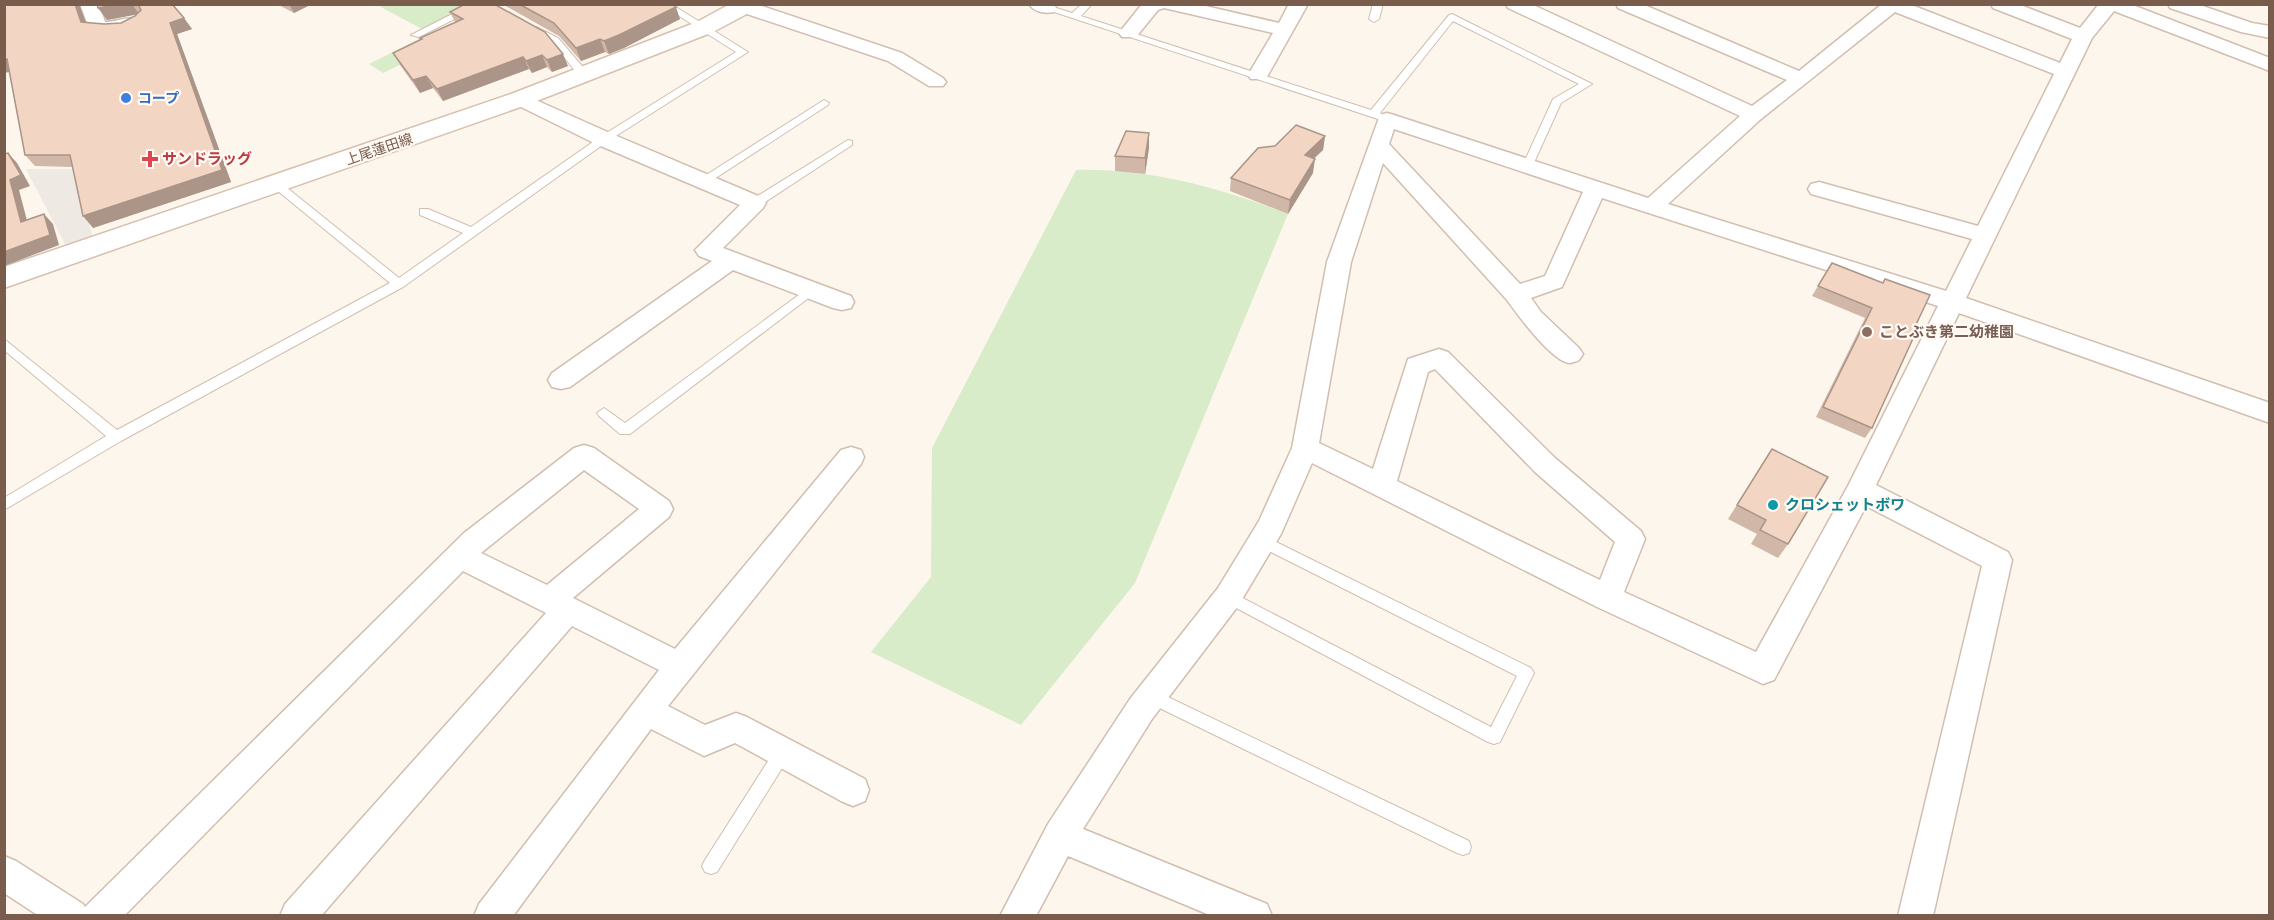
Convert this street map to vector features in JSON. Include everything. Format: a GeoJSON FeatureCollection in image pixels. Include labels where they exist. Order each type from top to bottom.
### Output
{"type":"FeatureCollection","features":[{"type":"Feature","properties":{"kind":"main road","name":"上尾蓮田線"},"geometry":{"type":"LineString","coordinates":[[4,278],[520,99],[705,27],[746,6]]}},
{"type":"Feature","properties":{"kind":"street"},"geometry":{"type":"LineString","coordinates":[[89,4],[97,27],[116,28],[137,21]]}},
{"type":"Feature","properties":{"kind":"street"},"geometry":{"type":"LineString","coordinates":[[1129,33],[1151,6],[1158,4]]}},
{"type":"Feature","properties":{"kind":"street"},"geometry":{"type":"LineString","coordinates":[[1170,4],[1286,30]]}},
{"type":"Feature","properties":{"kind":"street"},"geometry":{"type":"LineString","coordinates":[[1258,75],[1299,4]]}},
{"type":"Feature","properties":{"kind":"street"},"geometry":{"type":"LineString","coordinates":[[1515,4],[1754,115]]}},
{"type":"Feature","properties":{"kind":"street"},"geometry":{"type":"LineString","coordinates":[[1625,4],[1801,79]]}},
{"type":"Feature","properties":{"kind":"street"},"geometry":{"type":"LineString","coordinates":[[2000,4],[2083,36]]}},
{"type":"Feature","properties":{"kind":"street"},"geometry":{"type":"LineString","coordinates":[[1305,448],[1607,597],[1763,670],[1860,490],[2083,36],[2111,4],[2270,65]]}},
{"type":"Feature","properties":{"kind":"street"},"geometry":{"type":"LineString","coordinates":[[2177,4],[2248,28],[2270,32]]}},
{"type":"Feature","properties":{"kind":"street"},"geometry":{"type":"LineString","coordinates":[[1653,205],[1754,115],[1892,5],[2066,72]]}},
{"type":"Feature","properties":{"kind":"street"},"geometry":{"type":"LineString","coordinates":[[746,6],[896,57],[936,82]]}},
{"type":"Feature","properties":{"kind":"street"},"geometry":{"type":"LineString","coordinates":[[520,99],[604,139],[755,203],[707,250],[842,302]]}},
{"type":"Feature","properties":{"kind":"street"},"geometry":{"type":"LineString","coordinates":[[1017,915],[1060,836],[1151,696],[1228,597],[1262,540],[1305,448],[1339,262],[1378,144],[1380,117],[1527,167],[1653,205],[1953,302],[2270,413]]}},
{"type":"Feature","properties":{"kind":"street"},"geometry":{"type":"LineString","coordinates":[[1378,144],[1516,294],[1532,318],[1570,354]]}},
{"type":"Feature","properties":{"kind":"street"},"geometry":{"type":"LineString","coordinates":[[1516,294],[1554,281],[1596,188]]}},
{"type":"Feature","properties":{"kind":"street"},"geometry":{"type":"LineString","coordinates":[[1819,189],[1985,235]]}},
{"type":"Feature","properties":{"kind":"street"},"geometry":{"type":"LineString","coordinates":[[561,380],[730,260]]}},
{"type":"Feature","properties":{"kind":"street"},"geometry":{"type":"LineString","coordinates":[[1382,485],[1417,366],[1439,358],[1545,465],[1631,539],[1607,597]]}},
{"type":"Feature","properties":{"kind":"street"},"geometry":{"type":"LineString","coordinates":[[99,915],[474,541],[584,455],[658,509],[559,605],[297,915]]}},
{"type":"Feature","properties":{"kind":"street"},"geometry":{"type":"LineString","coordinates":[[491,915],[680,666],[851,457]]}},
{"type":"Feature","properties":{"kind":"street"},"geometry":{"type":"LineString","coordinates":[[1860,490],[1998,560],[1915,915]]}},
{"type":"Feature","properties":{"kind":"street"},"geometry":{"type":"LineString","coordinates":[[460,556],[680,666]]}},
{"type":"Feature","properties":{"kind":"street"},"geometry":{"type":"LineString","coordinates":[[646,711],[704,741],[736,727],[853,790]]}},
{"type":"Feature","properties":{"kind":"street"},"geometry":{"type":"LineString","coordinates":[[1060,836],[1255,915]]}},
{"type":"Feature","properties":{"kind":"street"},"geometry":{"type":"LineString","coordinates":[[4,873],[71,915]]}},
{"type":"Feature","properties":{"kind":"lane"},"geometry":{"type":"LineString","coordinates":[[4,505],[116,436],[399,284],[604,139],[743,52],[664,4]]}},
{"type":"Feature","properties":{"kind":"lane"},"geometry":{"type":"LineString","coordinates":[[1075,16],[1088,4]]}},
{"type":"Feature","properties":{"kind":"lane"},"geometry":{"type":"LineString","coordinates":[[1374,19],[1378,4]]}},
{"type":"Feature","properties":{"kind":"lane"},"geometry":{"type":"LineString","coordinates":[[1042,6],[1258,75],[1380,117],[1452,17],[1587,84],[1557,102],[1527,167]]}},
{"type":"Feature","properties":{"kind":"lane"},"geometry":{"type":"LineString","coordinates":[[416,35],[473,7],[482,7]]}},
{"type":"Feature","properties":{"kind":"lane"},"geometry":{"type":"LineString","coordinates":[[523,23],[555,40],[584,75]]}},
{"type":"Feature","properties":{"kind":"lane"},"geometry":{"type":"LineString","coordinates":[[704,181],[824,103]]}},
{"type":"Feature","properties":{"kind":"lane"},"geometry":{"type":"LineString","coordinates":[[755,203],[848,143]]}},
{"type":"Feature","properties":{"kind":"lane"},"geometry":{"type":"LineString","coordinates":[[277,185],[399,284]]}},
{"type":"Feature","properties":{"kind":"lane"},"geometry":{"type":"LineString","coordinates":[[424,212],[472,232]]}},
{"type":"Feature","properties":{"kind":"lane"},"geometry":{"type":"LineString","coordinates":[[604,413],[626,430],[811,290]]}},
{"type":"Feature","properties":{"kind":"lane"},"geometry":{"type":"LineString","coordinates":[[4,343],[116,436]]}},
{"type":"Feature","properties":{"kind":"lane"},"geometry":{"type":"LineString","coordinates":[[1228,597],[1494,737],[1526,673],[1262,540]]}},
{"type":"Feature","properties":{"kind":"lane"},"geometry":{"type":"LineString","coordinates":[[1151,696],[1463,847]]}},
{"type":"Feature","properties":{"kind":"lane"},"geometry":{"type":"LineString","coordinates":[[711,866],[783,752]]}},
{"type":"Feature","properties":{"kind":"shaded area"},"geometry":{"type":"Polygon","coordinates":[[[26,169],[76,169],[93,239],[67,248],[26,169]]]}},
{"type":"Feature","properties":{"kind":"green space"},"geometry":{"type":"Polygon","coordinates":[[[377,5],[470,5],[422,29],[377,5]]]}},
{"type":"Feature","properties":{"kind":"green space"},"geometry":{"type":"Polygon","coordinates":[[[451,23],[467,32],[383,73],[369,64],[451,23]]]}},
{"type":"Feature","properties":{"kind":"green space"},"geometry":{"type":"Polygon","coordinates":[[[1076,170],[1130,172],[1184,181],[1288,214],[1135,583],[1021,725],[871,652],[931,577],[932,448],[1076,170]]]}},
{"type":"Feature","properties":{"kind":"building"},"geometry":{"type":"Polygon","coordinates":[[[4,4],[75,4],[81,22],[104,24],[121,23],[135,16],[141,10],[138,4],[172,4],[184,18],[170,23],[222,170],[83,216],[70,155],[25,155],[7,59],[4,60],[4,4]]]}},
{"type":"Feature","properties":{"kind":"building"},"geometry":{"type":"Polygon","coordinates":[[[97,4],[120,4],[98,8],[97,4]]]}},
{"type":"Feature","properties":{"kind":"building"},"geometry":{"type":"Polygon","coordinates":[[[465,4],[494,4],[545,32],[563,54],[547,60],[542,55],[526,61],[523,57],[437,89],[426,76],[413,80],[393,53],[463,19],[450,12],[465,4]]]}},
{"type":"Feature","properties":{"kind":"building"},"geometry":{"type":"Polygon","coordinates":[[[519,4],[672,4],[676,7],[619,35],[576,48],[554,23],[519,4]]]}},
{"type":"Feature","properties":{"kind":"building"},"geometry":{"type":"Polygon","coordinates":[[[1296,125],[1325,136],[1305,155],[1315,159],[1290,200],[1231,178],[1258,148],[1275,146],[1296,125]]]}},
{"type":"Feature","properties":{"kind":"building"},"geometry":{"type":"Polygon","coordinates":[[[1126,131],[1149,133],[1145,158],[1115,156],[1126,131]]]}},
{"type":"Feature","properties":{"kind":"building"},"geometry":{"type":"Polygon","coordinates":[[[8,153],[21,175],[10,180],[21,222],[44,214],[50,235],[4,252],[4,154],[8,153]]]}},
{"type":"Feature","properties":{"kind":"building"},"geometry":{"type":"Polygon","coordinates":[[[1832,263],[1883,283],[1885,279],[1930,295],[1913,331],[1916,332],[1872,428],[1823,407],[1872,308],[1818,286],[1832,263]]]}},
{"type":"Feature","properties":{"kind":"building","name":"クロシェットボワ"},"geometry":{"type":"Polygon","coordinates":[[[1772,449],[1828,477],[1788,544],[1760,530],[1766,520],[1737,505],[1772,449]]]}},
{"type":"Feature","properties":{"kind":"place","name":"コープ"},"geometry":{"type":"Point","coordinates":[126,98]}},
{"type":"Feature","properties":{"kind":"place","name":"サンドラッグ"},"geometry":{"type":"Point","coordinates":[150,159]}},
{"type":"Feature","properties":{"kind":"place","name":"ことぶき第二幼稚園"},"geometry":{"type":"Point","coordinates":[1867,332]}},
{"type":"Feature","properties":{"kind":"place","name":"クロシェットボワ"},"geometry":{"type":"Point","coordinates":[1773,505]}}]}
